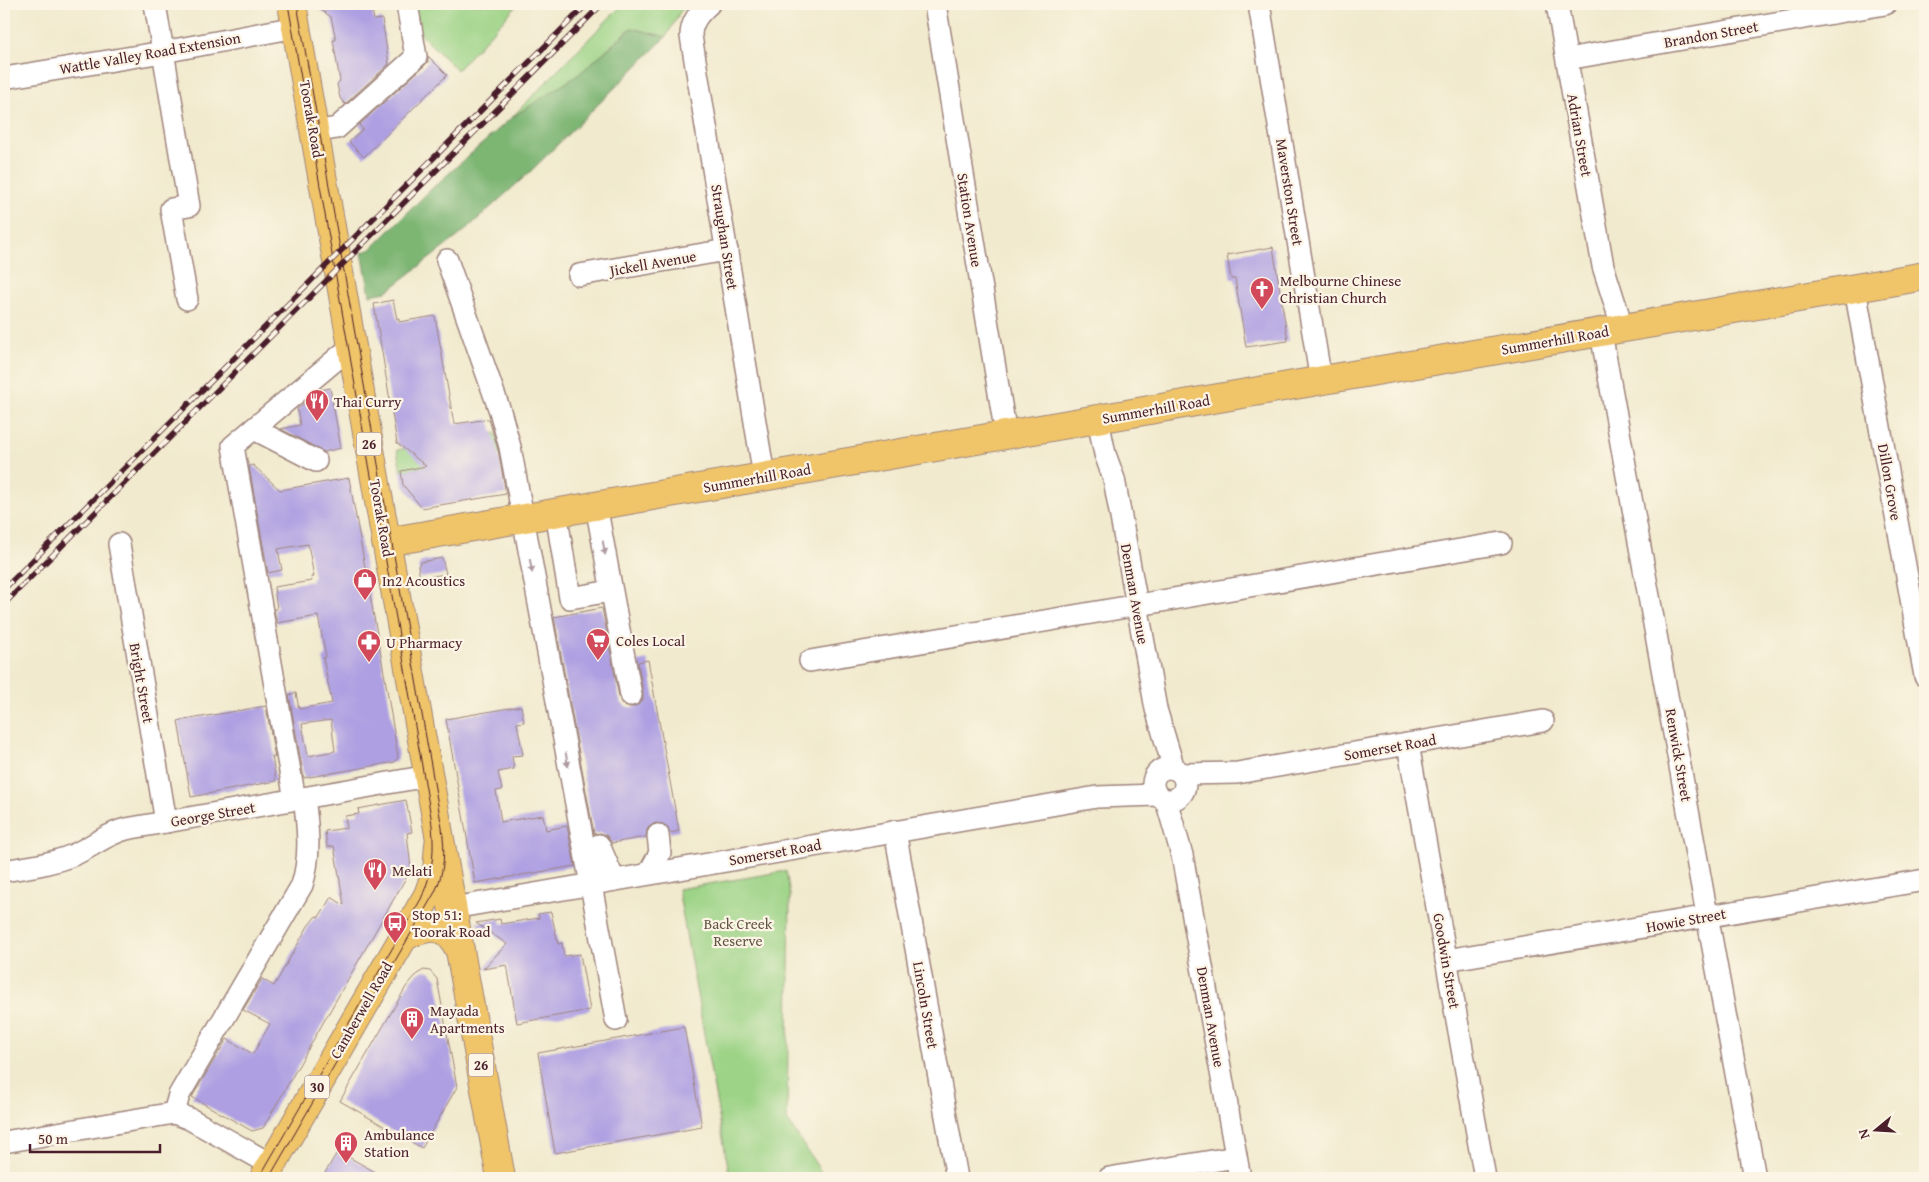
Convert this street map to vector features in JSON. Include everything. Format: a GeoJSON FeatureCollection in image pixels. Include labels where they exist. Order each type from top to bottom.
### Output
{"type":"FeatureCollection","features":[{"type":"Feature","properties":{"kind":"main road","name":"Toorak Road"},"geometry":{"type":"LineString","coordinates":[[294,16],[386,542],[501,1178]]}},
{"type":"Feature","properties":{"kind":"main road","name":"Summerhill Road"},"geometry":{"type":"LineString","coordinates":[[386,542],[1925,276]]}},
{"type":"Feature","properties":{"kind":"main road","name":"Camberwell Road"},"geometry":{"type":"LineString","coordinates":[[268,1171],[405,936],[432,885],[439,862],[439,836]]}},
{"type":"Feature","properties":{"kind":"main road"},"geometry":{"type":"LineString","coordinates":[[405,936],[425,928],[439,928],[451,936],[460,951]]}},
{"type":"Feature","properties":{"kind":"street"},"geometry":{"type":"LineString","coordinates":[[155,4],[189,206],[172,209],[187,299]]}},
{"type":"Feature","properties":{"kind":"street"},"geometry":{"type":"LineString","coordinates":[[314,132],[337,128],[416,57],[407,4]]}},
{"type":"Feature","properties":{"kind":"street","name":"Straughan Street"},"geometry":{"type":"LineString","coordinates":[[709,4],[696,18],[691,30],[691,36],[764,476]]}},
{"type":"Feature","properties":{"kind":"street","name":"Station Avenue"},"geometry":{"type":"LineString","coordinates":[[935,4],[1006,435]]}},
{"type":"Feature","properties":{"kind":"street","name":"Maverston Street"},"geometry":{"type":"LineString","coordinates":[[1259,4],[1321,381]]}},
{"type":"Feature","properties":{"kind":"street","name":"Adrian Street"},"geometry":{"type":"LineString","coordinates":[[1558,4],[1603,266],[1610,331]]}},
{"type":"Feature","properties":{"kind":"street","name":"Brandon Street"},"geometry":{"type":"LineString","coordinates":[[1567,59],[1885,4]]}},
{"type":"Feature","properties":{"kind":"street","name":"Wattle Valley Road Extension"},"geometry":{"type":"LineString","coordinates":[[4,78],[163,52],[294,16]]}},
{"type":"Feature","properties":{"kind":"street","name":"Jickell Avenue"},"geometry":{"type":"LineString","coordinates":[[579,275],[727,250]]}},
{"type":"Feature","properties":{"kind":"street"},"geometry":{"type":"LineString","coordinates":[[447,260],[500,411],[511,452],[616,1020]]}},
{"type":"Feature","properties":{"kind":"street","name":"Dillon Grove"},"geometry":{"type":"LineString","coordinates":[[1855,289],[1925,676]]}},
{"type":"Feature","properties":{"kind":"street","name":"Renwick Street"},"geometry":{"type":"LineString","coordinates":[[1610,331],[1708,916],[1755,1178]]}},
{"type":"Feature","properties":{"kind":"street"},"geometry":{"type":"LineString","coordinates":[[174,1113],[179,1095],[302,885],[308,862],[307,818],[299,799],[233,446],[352,346]]}},
{"type":"Feature","properties":{"kind":"street","name":"Denman Avenue"},"geometry":{"type":"LineString","coordinates":[[1103,419],[1105,454],[1114,479],[1138,606],[1240,1178]]}},
{"type":"Feature","properties":{"kind":"street"},"geometry":{"type":"LineString","coordinates":[[254,429],[316,461]]}},
{"type":"Feature","properties":{"kind":"street"},"geometry":{"type":"LineString","coordinates":[[596,505],[631,696]]}},
{"type":"Feature","properties":{"kind":"street"},"geometry":{"type":"LineString","coordinates":[[556,512],[570,598],[611,591]]}},
{"type":"Feature","properties":{"kind":"street"},"geometry":{"type":"LineString","coordinates":[[810,661],[1501,543]]}},
{"type":"Feature","properties":{"kind":"street","name":"Bright Street"},"geometry":{"type":"LineString","coordinates":[[119,544],[166,822]]}},
{"type":"Feature","properties":{"kind":"street","name":"Somerset Road"},"geometry":{"type":"LineString","coordinates":[[453,908],[1543,721]]}},
{"type":"Feature","properties":{"kind":"street","name":"Goodwin Street"},"geometry":{"type":"LineString","coordinates":[[1408,744],[1485,1178]]}},
{"type":"Feature","properties":{"kind":"street","name":"George Street"},"geometry":{"type":"LineString","coordinates":[[4,871],[56,861],[76,854],[110,834],[166,822],[428,776]]}},
{"type":"Feature","properties":{"kind":"street","name":"Lincoln Street"},"geometry":{"type":"LineString","coordinates":[[895,831],[957,1178]]}},
{"type":"Feature","properties":{"kind":"street"},"geometry":{"type":"LineString","coordinates":[[649,873],[660,853],[658,835]]}},
{"type":"Feature","properties":{"kind":"street"},"geometry":{"type":"LineString","coordinates":[[599,845],[614,880]]}},
{"type":"Feature","properties":{"kind":"street","name":"Howie Street"},"geometry":{"type":"LineString","coordinates":[[1446,960],[1925,880]]}},
{"type":"Feature","properties":{"kind":"street"},"geometry":{"type":"LineString","coordinates":[[4,1142],[174,1113],[190,1119],[268,1171]]}},
{"type":"Feature","properties":{"kind":"street"},"geometry":{"type":"LineString","coordinates":[[1109,1178],[1236,1157]]}},
{"type":"Feature","properties":{"kind":"green space"},"geometry":{"type":"Polygon","coordinates":[[[413,4],[518,4],[457,70],[418,32],[413,4]]]}},
{"type":"Feature","properties":{"kind":"green space"},"geometry":{"type":"Polygon","coordinates":[[[623,4],[688,4],[680,12],[666,37],[631,28],[578,75],[511,118],[623,4]]]}},
{"type":"Feature","properties":{"kind":"green space"},"geometry":{"type":"Polygon","coordinates":[[[632,28],[666,37],[531,171],[460,235],[386,292],[370,295],[362,252],[370,250],[428,192],[511,118],[578,75],[632,28]]]}},
{"type":"Feature","properties":{"kind":"green space"},"geometry":{"type":"Polygon","coordinates":[[[496,433],[501,453],[401,471],[397,450],[496,433]]]}},
{"type":"Feature","properties":{"kind":"green space","name":"Back Creek Reserve"},"geometry":{"type":"Polygon","coordinates":[[[786,871],[790,895],[787,1120],[825,1178],[730,1178],[678,889],[786,871]]]}},
{"type":"Feature","properties":{"kind":"building"},"geometry":{"type":"Polygon","coordinates":[[[312,4],[371,4],[374,20],[382,19],[389,64],[345,104],[340,98],[337,84],[340,81],[333,40],[336,40],[331,17],[312,4]]]}},
{"type":"Feature","properties":{"kind":"building"},"geometry":{"type":"Polygon","coordinates":[[[428,56],[447,75],[364,157],[349,142],[363,129],[359,125],[428,62],[428,56]]]}},
{"type":"Feature","properties":{"kind":"building","name":"Melbourne Chinese Christian Church"},"geometry":{"type":"Polygon","coordinates":[[[1273,247],[1288,341],[1246,347],[1235,279],[1231,279],[1227,255],[1273,247]]]}},
{"type":"Feature","properties":{"kind":"building"},"geometry":{"type":"Polygon","coordinates":[[[393,300],[399,322],[435,316],[454,424],[489,419],[498,450],[506,494],[422,508],[403,485],[401,471],[426,466],[397,443],[374,304],[393,300]]]}},
{"type":"Feature","properties":{"kind":"building"},"geometry":{"type":"Polygon","coordinates":[[[330,388],[341,448],[324,452],[281,429],[300,425],[297,409],[320,390],[330,388]]]}},
{"type":"Feature","properties":{"kind":"building"},"geometry":{"type":"Polygon","coordinates":[[[253,465],[280,490],[349,478],[398,757],[395,762],[304,778],[289,695],[296,693],[299,709],[332,703],[323,658],[326,657],[318,616],[277,623],[274,609],[277,609],[274,587],[312,581],[311,577],[314,577],[308,544],[278,549],[282,570],[268,573],[249,466],[253,465]],[[331,720],[302,724],[308,756],[335,751],[331,720]]]}},
{"type":"Feature","properties":{"kind":"building"},"geometry":{"type":"Polygon","coordinates":[[[442,558],[446,574],[420,578],[418,566],[421,562],[442,558]]]}},
{"type":"Feature","properties":{"kind":"building"},"geometry":{"type":"Polygon","coordinates":[[[602,608],[619,697],[621,703],[626,707],[634,707],[643,700],[638,662],[648,660],[679,831],[670,833],[668,827],[656,823],[650,825],[646,837],[612,843],[606,835],[594,834],[554,617],[602,608]]]}},
{"type":"Feature","properties":{"kind":"building"},"geometry":{"type":"Polygon","coordinates":[[[266,706],[275,758],[272,756],[276,781],[191,797],[178,721],[266,706]]]}},
{"type":"Feature","properties":{"kind":"building"},"geometry":{"type":"Polygon","coordinates":[[[521,706],[524,722],[517,723],[523,755],[512,756],[514,769],[498,772],[502,790],[496,791],[501,822],[543,815],[546,830],[567,826],[575,866],[475,883],[446,719],[521,706]]]}},
{"type":"Feature","properties":{"kind":"building"},"geometry":{"type":"Polygon","coordinates":[[[406,800],[412,832],[407,833],[411,869],[263,1128],[252,1131],[192,1097],[227,1039],[253,1054],[270,1024],[243,1010],[262,979],[274,986],[308,926],[316,916],[319,917],[331,897],[344,905],[334,846],[327,847],[325,831],[347,828],[345,816],[359,814],[358,809],[406,800]]]}},
{"type":"Feature","properties":{"kind":"building"},"geometry":{"type":"Polygon","coordinates":[[[551,912],[558,944],[562,943],[564,956],[580,954],[590,1010],[517,1023],[507,965],[483,969],[507,944],[476,923],[500,919],[501,924],[539,918],[538,914],[551,912]]]}},
{"type":"Feature","properties":{"kind":"building","name":"Mayada Apartments"},"geometry":{"type":"Polygon","coordinates":[[[424,970],[430,971],[437,979],[457,1087],[422,1148],[340,1101],[406,987],[417,974],[424,970]]]}},
{"type":"Feature","properties":{"kind":"building"},"geometry":{"type":"Polygon","coordinates":[[[684,1027],[702,1127],[555,1153],[538,1053],[684,1027]]]}},
{"type":"Feature","properties":{"kind":"building","name":"Ambulance Station"},"geometry":{"type":"Polygon","coordinates":[[[338,1151],[386,1178],[322,1178],[338,1151]]]}},
{"type":"Feature","properties":{"kind":"tram line"},"geometry":{"type":"LineString","coordinates":[[259,1178],[421,899],[429,878],[433,849],[431,817],[288,4]]}},
{"type":"Feature","properties":{"kind":"tram line"},"geometry":{"type":"LineString","coordinates":[[269,1178],[435,892],[441,876],[444,852],[442,828],[297,4]]}},
{"type":"Feature","properties":{"kind":"railway"},"geometry":{"type":"LineString","coordinates":[[4,589],[587,4]]}},
{"type":"Feature","properties":{"kind":"railway"},"geometry":{"type":"LineString","coordinates":[[4,604],[602,4]]}},
{"type":"Feature","properties":{"kind":"place","name":"Melbourne Chinese Christian Church"},"geometry":{"type":"Point","coordinates":[1262,310]}},
{"type":"Feature","properties":{"kind":"place","name":"Thai Curry"},"geometry":{"type":"Point","coordinates":[317,422]}},
{"type":"Feature","properties":{"kind":"place","name":"In2 Acoustics"},"geometry":{"type":"Point","coordinates":[365,601]}},
{"type":"Feature","properties":{"kind":"place","name":"Coles Local"},"geometry":{"type":"Point","coordinates":[598,661]}},
{"type":"Feature","properties":{"kind":"place","name":"U Pharmacy"},"geometry":{"type":"Point","coordinates":[369,663]}},
{"type":"Feature","properties":{"kind":"place","name":"Melati"},"geometry":{"type":"Point","coordinates":[375,891]}},
{"type":"Feature","properties":{"kind":"place","name":"Stop 51: Toorak Road"},"geometry":{"type":"Point","coordinates":[395,944]}},
{"type":"Feature","properties":{"kind":"place","name":"Mayada Apartments"},"geometry":{"type":"Point","coordinates":[412,1040]}},
{"type":"Feature","properties":{"kind":"place","name":"Ambulance Station"},"geometry":{"type":"Point","coordinates":[346,1164]}}]}
